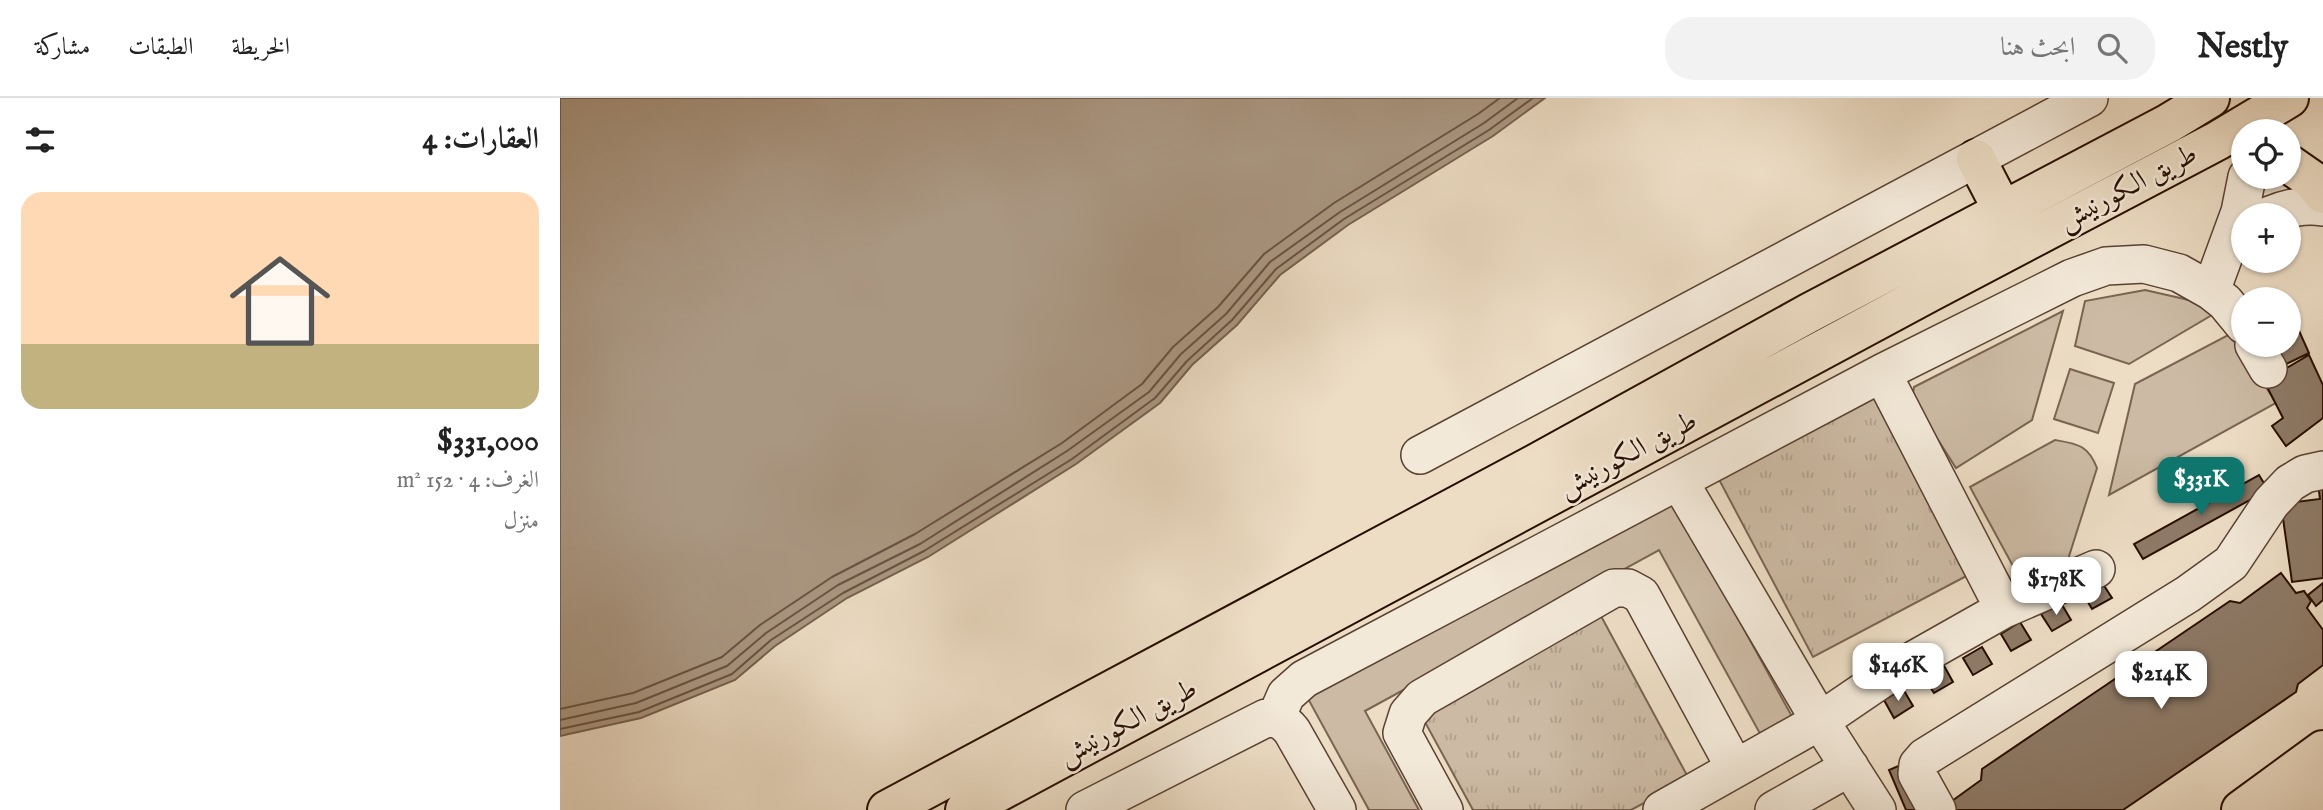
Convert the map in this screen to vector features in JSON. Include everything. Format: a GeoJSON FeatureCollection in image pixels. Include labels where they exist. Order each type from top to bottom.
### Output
{"type":"FeatureCollection","features":[{"type":"Feature","properties":{"kind":"main road","name":"طريق الكورنيش"},"geometry":{"type":"LineString","coordinates":[[887,810],[1438,517],[1810,313],[2169,123],[2210,98]]}},
{"type":"Feature","properties":{"kind":"main road","name":"طريق الكورنيش"},"geometry":{"type":"LineString","coordinates":[[965,810],[1930,292],[2230,144],[2289,98]]}},
{"type":"Feature","properties":{"kind":"main road"},"geometry":{"type":"LineString","coordinates":[[1976,159],[2003,211]]}},
{"type":"Feature","properties":{"kind":"main road"},"geometry":{"type":"LineString","coordinates":[[2301,172],[2312,180],[2323,194]]}},
{"type":"Feature","properties":{"kind":"main road"},"geometry":{"type":"LineString","coordinates":[[2241,810],[2323,750]]}},
{"type":"Feature","properties":{"kind":"main road"},"geometry":{"type":"LineString","coordinates":[[2291,810],[2323,788]]}},
{"type":"Feature","properties":{"kind":"street"},"geometry":{"type":"LineString","coordinates":[[1420,455],[2089,98]]}},
{"type":"Feature","properties":{"kind":"street"},"geometry":{"type":"LineString","coordinates":[[2227,306],[2245,189]]}},
{"type":"Feature","properties":{"kind":"street"},"geometry":{"type":"LineString","coordinates":[[2301,206],[2323,207]]}},
{"type":"Feature","properties":{"kind":"street"},"geometry":{"type":"LineString","coordinates":[[1276,718],[1286,695],[1304,679],[1882,373],[2072,278],[2106,266],[2144,264],[2179,273],[2227,306]]}},
{"type":"Feature","properties":{"kind":"street"},"geometry":{"type":"LineString","coordinates":[[2227,306],[2239,273]]}},
{"type":"Feature","properties":{"kind":"street"},"geometry":{"type":"LineString","coordinates":[[1882,373],[2004,609]]}},
{"type":"Feature","properties":{"kind":"street"},"geometry":{"type":"LineString","coordinates":[[1937,810],[1917,774],[1918,765],[1925,757],[2188,594],[2231,563],[2271,503],[2290,483],[2305,474],[2323,470]]}},
{"type":"Feature","properties":{"kind":"street"},"geometry":{"type":"LineString","coordinates":[[1679,481],[1820,720],[1877,810]]}},
{"type":"Feature","properties":{"kind":"street"},"geometry":{"type":"LineString","coordinates":[[1662,810],[1820,720],[1889,674],[2004,609],[2096,569]]}},
{"type":"Feature","properties":{"kind":"street"},"geometry":{"type":"LineString","coordinates":[[1444,810],[1402,733],[1408,714],[1422,698],[1615,588],[1628,588],[1641,595],[1735,768]]}},
{"type":"Feature","properties":{"kind":"street"},"geometry":{"type":"LineString","coordinates":[[1085,810],[1266,718],[1276,718],[1292,731],[1337,810]]}},
{"type":"Feature","properties":{"kind":"street"},"geometry":{"type":"LineString","coordinates":[[1774,810],[1850,767]]}},
{"type":"Feature","properties":{"kind":"green space"},"geometry":{"type":"Polygon","coordinates":[[[2145,290],[2202,303],[2217,312],[2129,364],[2075,346],[2085,301],[2145,290]]]}},
{"type":"Feature","properties":{"kind":"green space"},"geometry":{"type":"Polygon","coordinates":[[[2063,311],[2032,420],[1956,468],[1912,399],[1914,387],[2063,311]]]}},
{"type":"Feature","properties":{"kind":"green space"},"geometry":{"type":"Polygon","coordinates":[[[2231,334],[2231,357],[2247,357],[2276,403],[2109,495],[2135,384],[2231,334]]]}},
{"type":"Feature","properties":{"kind":"green space"},"geometry":{"type":"Polygon","coordinates":[[[2070,369],[2114,383],[2098,433],[2054,419],[2070,369]]]}},
{"type":"Feature","properties":{"kind":"green space"},"geometry":{"type":"Polygon","coordinates":[[[1875,386],[1974,572],[1813,657],[1714,470],[1875,386]]]}},
{"type":"Feature","properties":{"kind":"green space"},"geometry":{"type":"Polygon","coordinates":[[[2055,440],[2086,450],[2097,468],[2064,572],[2026,590],[1970,487],[2055,440]]]}},
{"type":"Feature","properties":{"kind":"green space"},"geometry":{"type":"Polygon","coordinates":[[[1670,495],[1795,722],[1763,739],[1659,550],[1365,711],[1419,810],[1369,810],[1306,695],[1670,495]]]}},
{"type":"Feature","properties":{"kind":"green space"},"geometry":{"type":"Polygon","coordinates":[[[1601,616],[1689,779],[1631,810],[1473,810],[1420,713],[1601,616]]]}},
{"type":"Feature","properties":{"kind":"water"},"geometry":{"type":"Polygon","coordinates":[[[560,98],[1545,98],[1493,136],[1348,225],[1280,275],[1237,325],[1192,365],[1160,403],[1076,464],[928,557],[847,598],[775,646],[735,680],[641,718],[560,736],[560,98]]]}},
{"type":"Feature","properties":{"kind":"building"},"geometry":{"type":"Polygon","coordinates":[[[2301,335],[2309,353],[2301,357],[2301,335]]]}},
{"type":"Feature","properties":{"kind":"building"},"geometry":{"type":"Polygon","coordinates":[[[2309,355],[2323,385],[2323,418],[2286,446],[2272,426],[2283,418],[2264,381],[2309,355]]]}},
{"type":"Feature","properties":{"kind":"building"},"geometry":{"type":"Polygon","coordinates":[[[2280,357],[2301,357],[2284,365],[2280,357]]]}},
{"type":"Feature","properties":{"kind":"building"},"geometry":{"type":"Polygon","coordinates":[[[2259,475],[2268,490],[2143,559],[2134,544],[2259,475]]]}},
{"type":"Feature","properties":{"kind":"building"},"geometry":{"type":"Polygon","coordinates":[[[2323,475],[2323,578],[2292,582],[2281,504],[2320,499],[2317,476],[2323,475]]]}},
{"type":"Feature","properties":{"kind":"building"},"geometry":{"type":"Polygon","coordinates":[[[2281,573],[2296,593],[2304,591],[2311,601],[2307,608],[2323,630],[2323,665],[2298,684],[2296,692],[2123,810],[1947,810],[1945,806],[1981,780],[1982,769],[2230,601],[2240,603],[2281,573]]]}},
{"type":"Feature","properties":{"kind":"building"},"geometry":{"type":"Polygon","coordinates":[[[2101,581],[2112,598],[2092,609],[2082,592],[2101,581]]]}},
{"type":"Feature","properties":{"kind":"building"},"geometry":{"type":"Polygon","coordinates":[[[2323,583],[2323,600],[2316,606],[2308,595],[2323,583]]]}},
{"type":"Feature","properties":{"kind":"building"},"geometry":{"type":"Polygon","coordinates":[[[2061,603],[2071,620],[2052,631],[2041,614],[2061,603]]]}},
{"type":"Feature","properties":{"kind":"building"},"geometry":{"type":"Polygon","coordinates":[[[2020,622],[2031,640],[2011,651],[2001,634],[2020,622]]]}},
{"type":"Feature","properties":{"kind":"building"},"geometry":{"type":"Polygon","coordinates":[[[1982,647],[1992,664],[1973,675],[1963,658],[1982,647]]]}},
{"type":"Feature","properties":{"kind":"building"},"geometry":{"type":"Polygon","coordinates":[[[1943,664],[1953,682],[1934,693],[1923,676],[1943,664]]]}},
{"type":"Feature","properties":{"kind":"building"},"geometry":{"type":"Polygon","coordinates":[[[1903,689],[1913,706],[1894,718],[1884,700],[1903,689]]]}},
{"type":"Feature","properties":{"kind":"building"},"geometry":{"type":"Polygon","coordinates":[[[1910,761],[1932,810],[1906,810],[1889,770],[1910,761]]]}}]}
